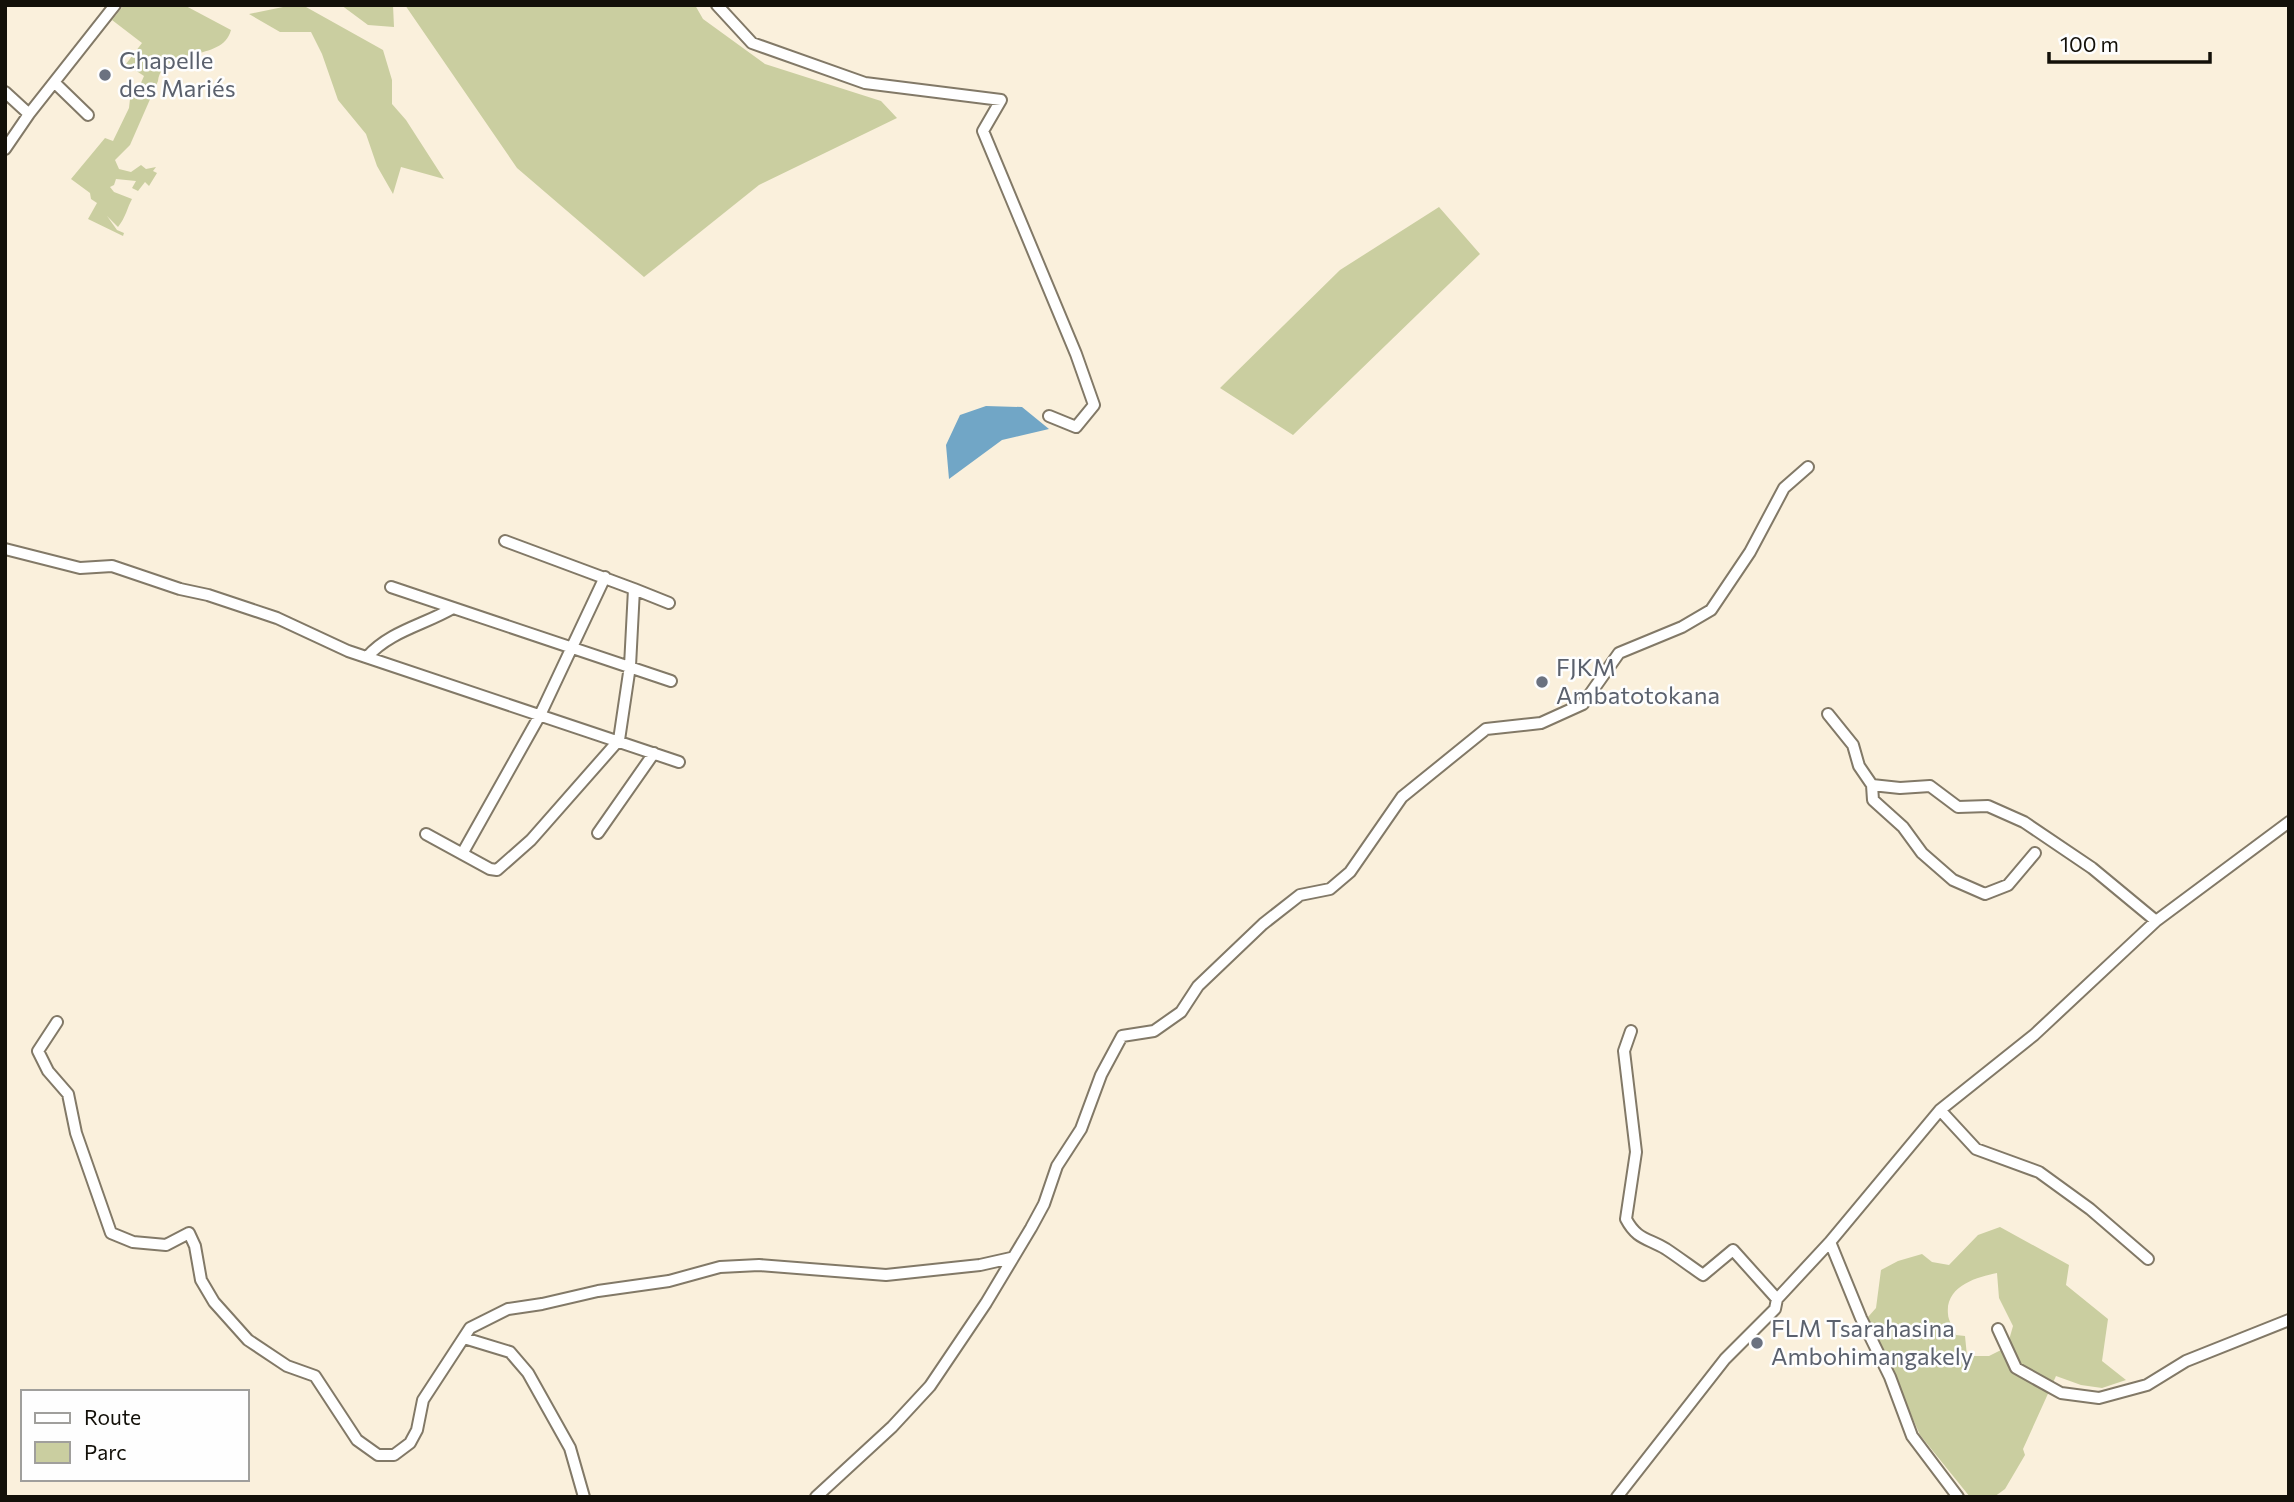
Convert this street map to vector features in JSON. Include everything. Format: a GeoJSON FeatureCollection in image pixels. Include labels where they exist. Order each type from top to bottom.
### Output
{"type":"FeatureCollection","features":[{"type":"Feature","properties":{"kind":"street"},"geometry":{"type":"LineString","coordinates":[[5,149],[29,114],[115,5]]}},
{"type":"Feature","properties":{"kind":"street"},"geometry":{"type":"LineString","coordinates":[[717,5],[752,43],[865,83],[1002,100],[983,131],[1076,354],[1094,405],[1076,426],[1049,416]]}},
{"type":"Feature","properties":{"kind":"street"},"geometry":{"type":"LineString","coordinates":[[55,83],[88,115]]}},
{"type":"Feature","properties":{"kind":"street"},"geometry":{"type":"LineString","coordinates":[[5,92],[29,114]]}},
{"type":"Feature","properties":{"kind":"street"},"geometry":{"type":"LineString","coordinates":[[816,1497],[892,1427],[930,1386],[986,1303],[1044,1204],[1057,1166],[1081,1129],[1101,1075],[1122,1036],[1154,1031],[1181,1012],[1198,986],[1263,923],[1300,895],[1329,889],[1350,872],[1402,797],[1486,729],[1541,723],[1583,704],[1619,653],[1682,628],[1711,610],[1750,552],[1784,488],[1808,467]]}},
{"type":"Feature","properties":{"kind":"street"},"geometry":{"type":"LineString","coordinates":[[505,541],[669,603]]}},
{"type":"Feature","properties":{"kind":"street"},"geometry":{"type":"LineString","coordinates":[[5,549],[80,568],[112,566],[180,589],[208,595],[278,618],[348,651],[679,762]]}},
{"type":"Feature","properties":{"kind":"street"},"geometry":{"type":"LineString","coordinates":[[462,853],[540,715],[605,577]]}},
{"type":"Feature","properties":{"kind":"street"},"geometry":{"type":"LineString","coordinates":[[391,587],[671,681]]}},
{"type":"Feature","properties":{"kind":"street"},"geometry":{"type":"LineString","coordinates":[[426,834],[490,869],[498,870],[531,840],[619,740],[630,666],[634,589]]}},
{"type":"Feature","properties":{"kind":"street"},"geometry":{"type":"LineString","coordinates":[[367,657],[377,646],[453,608]]}},
{"type":"Feature","properties":{"kind":"street"},"geometry":{"type":"LineString","coordinates":[[1828,713],[1853,745],[1859,766],[1872,785],[1873,800],[1903,827],[1922,853],[1954,880],[1985,894],[2008,885],[2035,853]]}},
{"type":"Feature","properties":{"kind":"street"},"geometry":{"type":"LineString","coordinates":[[598,833],[654,753]]}},
{"type":"Feature","properties":{"kind":"street"},"geometry":{"type":"LineString","coordinates":[[1872,785],[1900,789],[1930,786],[1958,807],[1988,806],[2024,822],[2092,868],[2156,921]]}},
{"type":"Feature","properties":{"kind":"street"},"geometry":{"type":"LineString","coordinates":[[1617,1497],[1726,1359],[1775,1309],[1777,1299],[1830,1242],[1940,1110],[2034,1035],[2156,921],[2289,822]]}},
{"type":"Feature","properties":{"kind":"street"},"geometry":{"type":"LineString","coordinates":[[57,1022],[38,1051],[48,1071],[68,1094],[76,1133],[111,1233],[133,1242],[166,1245],[190,1233],[201,1280],[214,1302],[247,1340],[287,1366],[315,1376],[357,1440],[377,1455],[394,1455],[410,1443],[417,1430],[423,1401],[470,1328],[508,1309],[598,1291],[669,1281],[720,1267],[759,1265],[886,1275],[979,1265],[1012,1258]]}},
{"type":"Feature","properties":{"kind":"street"},"geometry":{"type":"LineString","coordinates":[[1631,1031],[1625,1051],[1636,1152],[1626,1219],[1640,1237],[1664,1247],[1703,1275],[1733,1250],[1777,1299]]}},
{"type":"Feature","properties":{"kind":"street"},"geometry":{"type":"LineString","coordinates":[[1940,1110],[1976,1149],[2039,1172],[2090,1209],[2148,1259]]}},
{"type":"Feature","properties":{"kind":"street"},"geometry":{"type":"LineString","coordinates":[[1830,1242],[1861,1318],[1890,1377],[1912,1436],[1958,1497]]}},
{"type":"Feature","properties":{"kind":"street"},"geometry":{"type":"LineString","coordinates":[[1998,1329],[2017,1368],[2061,1393],[2099,1398],[2147,1385],[2186,1361],[2289,1320]]}},
{"type":"Feature","properties":{"kind":"street"},"geometry":{"type":"LineString","coordinates":[[464,1338],[510,1352],[528,1373],[570,1448],[584,1497]]}},
{"type":"Feature","properties":{"kind":"green space"},"geometry":{"type":"Polygon","coordinates":[[[124,5],[184,5],[231,30],[226,40],[217,47],[171,62],[162,70],[130,145],[115,160],[119,169],[131,172],[141,165],[146,169],[156,167],[153,171],[157,173],[149,186],[145,182],[138,191],[132,188],[136,181],[116,179],[110,187],[114,192],[132,199],[118,227],[107,216],[117,230],[124,233],[123,236],[88,219],[97,203],[91,199],[90,193],[71,179],[105,138],[113,141],[129,108],[130,99],[137,92],[144,76],[126,64],[142,43],[112,20],[124,5]]]}},
{"type":"Feature","properties":{"kind":"green space"},"geometry":{"type":"Polygon","coordinates":[[[341,5],[393,5],[394,27],[368,25],[341,5]]]}},
{"type":"Feature","properties":{"kind":"green space"},"geometry":{"type":"Polygon","coordinates":[[[405,5],[695,5],[703,19],[765,64],[881,101],[897,118],[759,185],[644,277],[517,168],[405,5]]]}},
{"type":"Feature","properties":{"kind":"green space"},"geometry":{"type":"Polygon","coordinates":[[[283,7],[306,7],[383,50],[392,80],[392,104],[406,120],[444,179],[401,167],[393,194],[377,166],[366,134],[338,100],[322,54],[311,32],[280,32],[249,14],[283,7]]]}},
{"type":"Feature","properties":{"kind":"green space"},"geometry":{"type":"Polygon","coordinates":[[[1439,207],[1480,254],[1293,435],[1220,388],[1340,270],[1439,207]]]}},
{"type":"Feature","properties":{"kind":"green space"},"geometry":{"type":"Polygon","coordinates":[[[2000,1227],[2069,1265],[2066,1285],[2108,1319],[2102,1361],[2126,1380],[2102,1388],[2081,1385],[2056,1376],[2023,1449],[2025,1455],[2005,1489],[1994,1497],[1970,1497],[1920,1435],[1868,1317],[1876,1308],[1881,1270],[1898,1261],[1922,1254],[1932,1262],[1949,1265],[1978,1235],[2000,1227]],[[1997,1273],[1964,1284],[1952,1296],[1948,1304],[1948,1316],[1956,1335],[1965,1336],[1967,1356],[1989,1356],[2007,1347],[2013,1326],[1999,1298],[1997,1273]]]}},
{"type":"Feature","properties":{"kind":"water"},"geometry":{"type":"Polygon","coordinates":[[[986,406],[1022,407],[1049,429],[1002,440],[949,479],[946,445],[960,415],[986,406]]]}},
{"type":"Feature","properties":{"kind":"place","name":"Chapelle des Mariés"},"geometry":{"type":"Point","coordinates":[105,75]}},
{"type":"Feature","properties":{"kind":"place","name":"FJKM Ambatotokana"},"geometry":{"type":"Point","coordinates":[1542,682]}},
{"type":"Feature","properties":{"kind":"place","name":"FLM Tsarahasina Ambohimangakely"},"geometry":{"type":"Point","coordinates":[1757,1343]}}]}
